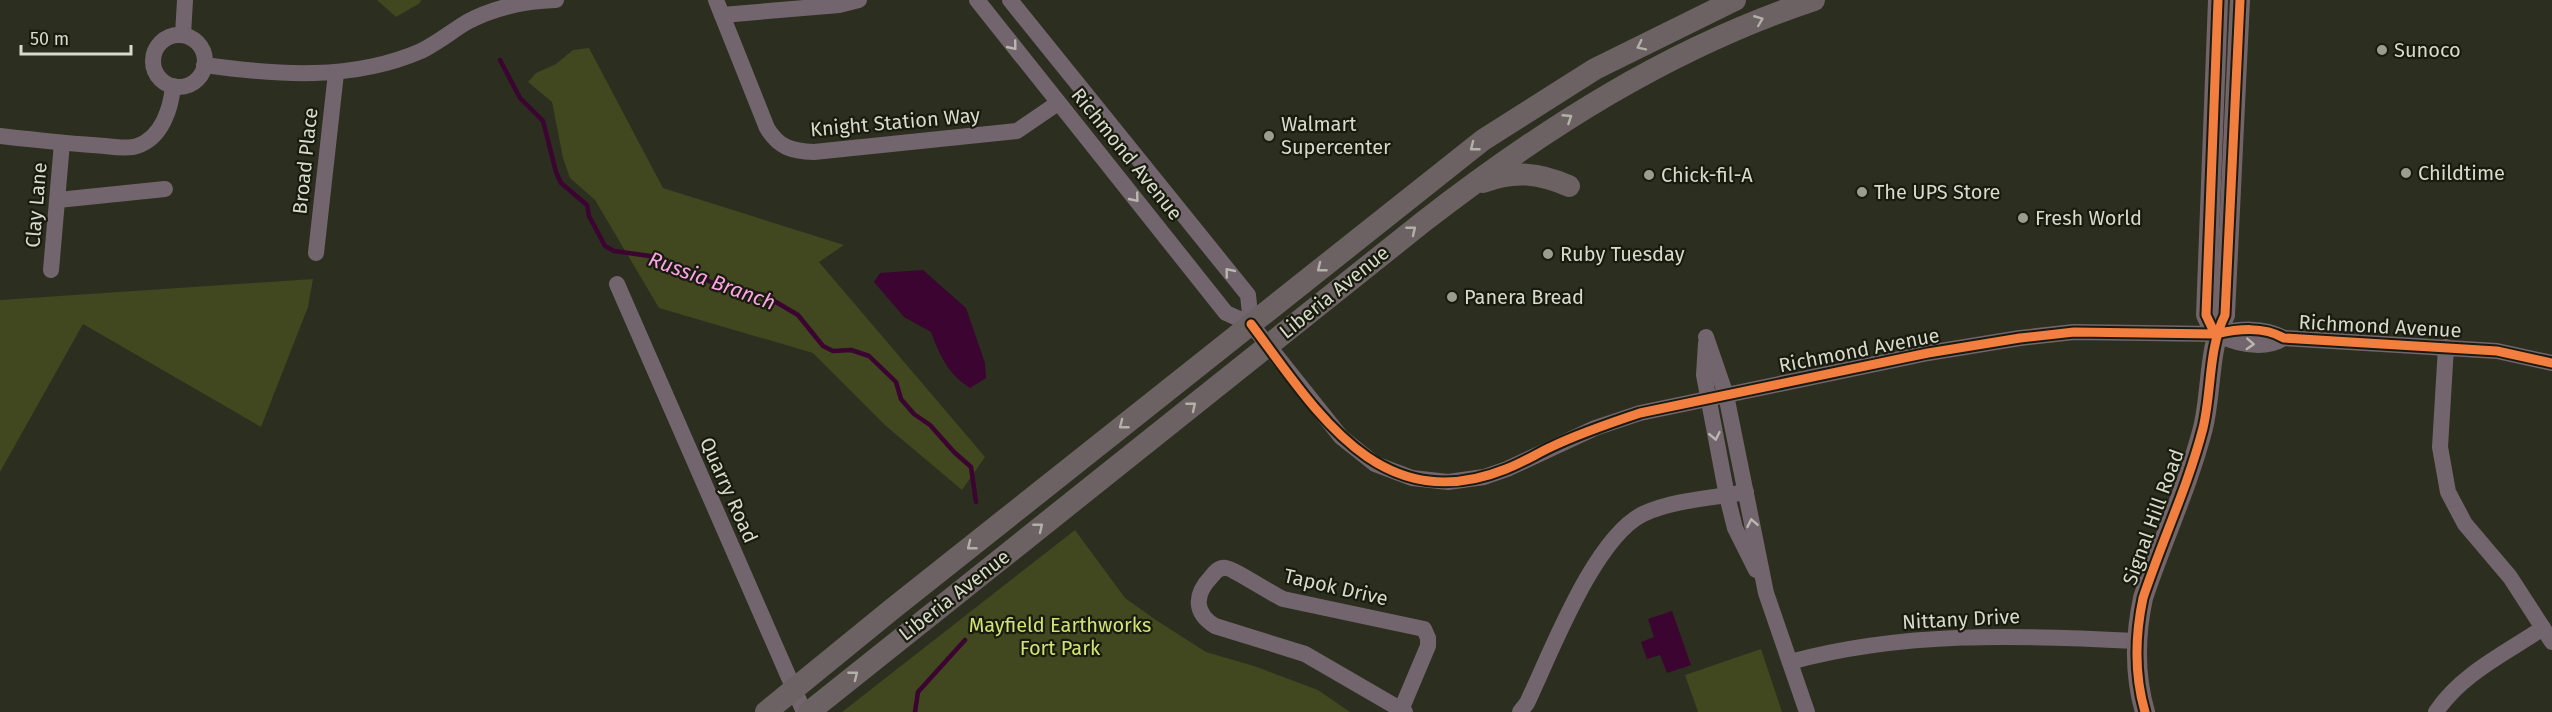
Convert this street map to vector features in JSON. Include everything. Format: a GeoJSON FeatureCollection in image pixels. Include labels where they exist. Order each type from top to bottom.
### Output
{"type":"FeatureCollection","features":[{"type":"Feature","properties":{"kind":"highway","name":"Liberia Avenue"},"geometry":{"type":"LineString","coordinates":[[766,712],[1432,180],[1521,114],[1614,59],[1735,0]]}},
{"type":"Feature","properties":{"kind":"highway","name":"Liberia Avenue"},"geometry":{"type":"LineString","coordinates":[[807,712],[1467,188],[1540,136],[1629,81],[1704,42],[1814,0]]}},
{"type":"Feature","properties":{"kind":"highway"},"geometry":{"type":"LineString","coordinates":[[1467,188],[1518,173],[1552,179],[1569,186]]}},
{"type":"Feature","properties":{"kind":"main road","name":"Signal Hill Road"},"geometry":{"type":"LineString","coordinates":[[2215,334],[2206,315],[2218,0]]}},
{"type":"Feature","properties":{"kind":"main road","name":"Signal Hill Road"},"geometry":{"type":"LineString","coordinates":[[2145,712],[2136,641],[2143,598],[2202,430],[2213,374],[2215,334],[2224,315],[2240,0]]}},
{"type":"Feature","properties":{"kind":"main road"},"geometry":{"type":"LineString","coordinates":[[2213,114],[2220,119],[2220,156],[2230,197]]}},
{"type":"Feature","properties":{"kind":"street"},"geometry":{"type":"LineString","coordinates":[[183,35],[185,0]]}},
{"type":"Feature","properties":{"kind":"street"},"geometry":{"type":"LineString","coordinates":[[204,65],[336,73],[405,57],[432,45],[470,21],[507,7],[555,0]]}},
{"type":"Feature","properties":{"kind":"street"},"geometry":{"type":"LineString","coordinates":[[720,8],[839,5],[859,0]]}},
{"type":"Feature","properties":{"kind":"street","name":"Richmond Avenue"},"geometry":{"type":"LineString","coordinates":[[977,0],[1226,313],[1251,324],[1322,416],[1352,447],[1387,470],[1437,481],[1460,481],[1484,477],[1507,469],[1594,428],[1640,413],[1928,353],[2020,338],[2085,332],[2215,334],[2235,344],[2270,345],[2284,338],[2446,347],[2513,353],[2552,363]]}},
{"type":"Feature","properties":{"kind":"street","name":"Richmond Avenue"},"geometry":{"type":"LineString","coordinates":[[1010,0],[1248,295],[1251,324]]}},
{"type":"Feature","properties":{"kind":"street","name":"Knight Station Way"},"geometry":{"type":"LineString","coordinates":[[720,8],[767,128],[774,140],[792,150],[814,152],[1017,131],[1058,103]]}},
{"type":"Feature","properties":{"kind":"street"},"geometry":{"type":"LineString","coordinates":[[183,35],[191,38],[202,49],[204,65],[202,73],[190,85],[173,86],[158,77],[154,69],[155,51],[166,38],[183,35]]}},
{"type":"Feature","properties":{"kind":"street","name":"Broad Place"},"geometry":{"type":"LineString","coordinates":[[316,253],[336,73]]}},
{"type":"Feature","properties":{"kind":"street"},"geometry":{"type":"LineString","coordinates":[[0,136],[62,143],[137,146],[150,138],[162,125],[171,104],[173,86]]}},
{"type":"Feature","properties":{"kind":"street","name":"Clay Lane"},"geometry":{"type":"LineString","coordinates":[[51,270],[62,143]]}},
{"type":"Feature","properties":{"kind":"street"},"geometry":{"type":"LineString","coordinates":[[58,200],[165,189]]}},
{"type":"Feature","properties":{"kind":"street","name":"Quarry Road"},"geometry":{"type":"LineString","coordinates":[[617,284],[794,688],[807,712]]}},
{"type":"Feature","properties":{"kind":"street"},"geometry":{"type":"LineString","coordinates":[[1763,580],[1735,528],[1726,496],[1704,375],[1706,337],[1726,395],[1763,580],[1807,712]]}},
{"type":"Feature","properties":{"kind":"street"},"geometry":{"type":"LineString","coordinates":[[2436,712],[2450,693],[2467,678],[2548,635],[2510,577],[2465,524],[2448,492],[2440,447],[2446,347]]}},
{"type":"Feature","properties":{"kind":"street"},"geometry":{"type":"LineString","coordinates":[[1520,712],[1527,703],[1594,564],[1615,536],[1632,521],[1650,511],[1746,492]]}},
{"type":"Feature","properties":{"kind":"street","name":"Tapok Drive"},"geometry":{"type":"LineString","coordinates":[[1229,568],[1268,593],[1283,598],[1419,626],[1427,634],[1428,646],[1403,711],[1305,654],[1215,626],[1207,621],[1199,608],[1201,588],[1219,569],[1229,568]]}},
{"type":"Feature","properties":{"kind":"street","name":"Nittany Drive"},"geometry":{"type":"LineString","coordinates":[[1790,662],[1827,652],[1920,640],[2022,636],[2136,641]]}},
{"type":"Feature","properties":{"kind":"green space"},"geometry":{"type":"Polygon","coordinates":[[[377,0],[421,0],[420,3],[396,17],[377,0]]]}},
{"type":"Feature","properties":{"kind":"green space"},"geometry":{"type":"Polygon","coordinates":[[[589,48],[663,188],[844,245],[819,262],[985,457],[962,490],[886,426],[813,353],[659,308],[595,200],[570,178],[563,158],[552,102],[528,82],[536,73],[556,64],[573,50],[589,48]]]}},
{"type":"Feature","properties":{"kind":"green space"},"geometry":{"type":"Polygon","coordinates":[[[313,279],[308,307],[261,427],[83,324],[0,472],[0,300],[313,279]]]}},
{"type":"Feature","properties":{"kind":"green space","name":"Mayfield Earthworks Fort Park"},"geometry":{"type":"Polygon","coordinates":[[[1075,530],[1125,598],[1156,620],[1206,652],[1254,666],[1318,690],[1350,712],[842,712],[1075,530]]]}},
{"type":"Feature","properties":{"kind":"green space"},"geometry":{"type":"Polygon","coordinates":[[[1761,649],[1782,712],[1698,712],[1685,675],[1761,649]]]}},
{"type":"Feature","properties":{"kind":"shaded area"},"geometry":{"type":"Polygon","coordinates":[[[923,270],[966,308],[985,363],[986,378],[970,388],[956,377],[946,364],[931,332],[904,317],[874,282],[880,273],[923,270]]]}},
{"type":"Feature","properties":{"kind":"shaded area"},"geometry":{"type":"Polygon","coordinates":[[[1672,611],[1691,665],[1667,673],[1660,655],[1647,659],[1641,642],[1654,637],[1648,619],[1672,611]]]}},
{"type":"Feature","properties":{"kind":"waterway","name":"Russia Branch"},"geometry":{"type":"LineString","coordinates":[[500,60],[520,98],[543,121],[561,183],[587,205],[589,216],[605,246],[614,251],[657,257],[666,264],[716,284],[764,295],[798,315],[823,346],[833,351],[851,350],[869,356],[896,382],[901,399],[914,414],[930,425],[971,467],[976,502]]}},
{"type":"Feature","properties":{"kind":"waterway","name":"Russia Branch"},"geometry":{"type":"LineString","coordinates":[[915,712],[918,692],[965,640]]}},
{"type":"Feature","properties":{"kind":"cycle path"},"geometry":{"type":"LineString","coordinates":[[2215,334],[2206,315],[2218,0]]}},
{"type":"Feature","properties":{"kind":"cycle path"},"geometry":{"type":"LineString","coordinates":[[2145,712],[2137,669],[2138,626],[2143,598],[2197,450],[2206,414],[2213,356],[2225,315],[2240,0]]}},
{"type":"Feature","properties":{"kind":"cycle path"},"geometry":{"type":"LineString","coordinates":[[1251,324],[1300,390],[1355,448],[1387,468],[1422,480],[1461,481],[1506,469],[1573,437],[1640,413],[1928,353],[2074,332],[2215,334],[2259,330],[2284,338],[2497,351],[2552,363]]}},
{"type":"Feature","properties":{"kind":"place","name":"Sunoco"},"geometry":{"type":"Point","coordinates":[2382,50]}},
{"type":"Feature","properties":{"kind":"place","name":"Walmart Supercenter"},"geometry":{"type":"Point","coordinates":[1269,136]}},
{"type":"Feature","properties":{"kind":"place","name":"Childtime"},"geometry":{"type":"Point","coordinates":[2406,173]}},
{"type":"Feature","properties":{"kind":"place","name":"Chick-fil-A"},"geometry":{"type":"Point","coordinates":[1649,175]}},
{"type":"Feature","properties":{"kind":"place","name":"The UPS Store"},"geometry":{"type":"Point","coordinates":[1862,192]}},
{"type":"Feature","properties":{"kind":"place","name":"Fresh World"},"geometry":{"type":"Point","coordinates":[2023,218]}},
{"type":"Feature","properties":{"kind":"place","name":"Ruby Tuesday"},"geometry":{"type":"Point","coordinates":[1548,254]}},
{"type":"Feature","properties":{"kind":"place","name":"Panera Bread"},"geometry":{"type":"Point","coordinates":[1452,297]}}]}
